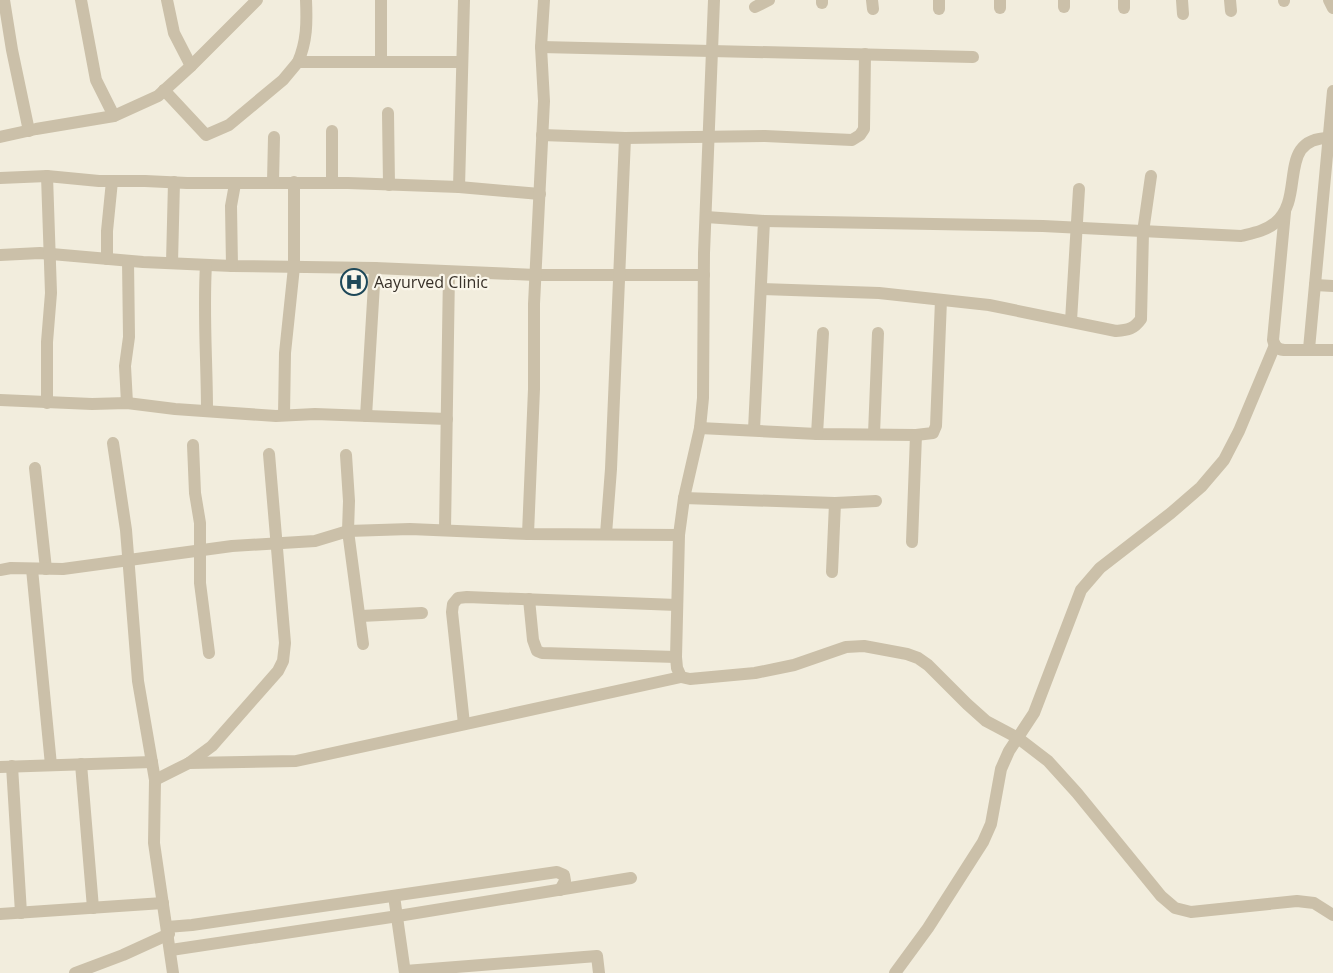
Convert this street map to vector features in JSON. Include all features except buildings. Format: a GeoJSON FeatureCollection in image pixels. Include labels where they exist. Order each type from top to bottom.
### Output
{"type":"FeatureCollection","features":[{"type":"Feature","properties":{"kind":"street"},"geometry":{"type":"LineString","coordinates":[[4,0],[3,15],[29,131]]}},
{"type":"Feature","properties":{"kind":"street"},"geometry":{"type":"LineString","coordinates":[[81,0],[96,80],[114,116]]}},
{"type":"Feature","properties":{"kind":"street"},"geometry":{"type":"LineString","coordinates":[[167,0],[174,33],[191,66]]}},
{"type":"Feature","properties":{"kind":"street"},"geometry":{"type":"LineString","coordinates":[[0,137],[114,116],[158,96],[256,0]]}},
{"type":"Feature","properties":{"kind":"street"},"geometry":{"type":"LineString","coordinates":[[164,90],[206,135],[229,125],[284,80],[298,62],[305,45],[308,26],[306,0]]}},
{"type":"Feature","properties":{"kind":"street"},"geometry":{"type":"LineString","coordinates":[[381,0],[381,62]]}},
{"type":"Feature","properties":{"kind":"street"},"geometry":{"type":"LineString","coordinates":[[459,187],[464,0]]}},
{"type":"Feature","properties":{"kind":"street"},"geometry":{"type":"LineString","coordinates":[[528,534],[544,101],[541,47],[544,0]]}},
{"type":"Feature","properties":{"kind":"street"},"geometry":{"type":"LineString","coordinates":[[681,676],[677,668],[676,657],[679,536],[684,498],[700,428],[714,0]]}},
{"type":"Feature","properties":{"kind":"street"},"geometry":{"type":"LineString","coordinates":[[755,7],[769,0]]}},
{"type":"Feature","properties":{"kind":"street"},"geometry":{"type":"LineString","coordinates":[[1182,0],[1183,14]]}},
{"type":"Feature","properties":{"kind":"street"},"geometry":{"type":"LineString","coordinates":[[1329,0],[1333,8]]}},
{"type":"Feature","properties":{"kind":"street"},"geometry":{"type":"LineString","coordinates":[[541,47],[973,57]]}},
{"type":"Feature","properties":{"kind":"street"},"geometry":{"type":"LineString","coordinates":[[542,135],[625,138],[765,136],[852,140],[864,129],[865,54]]}},
{"type":"Feature","properties":{"kind":"street"},"geometry":{"type":"LineString","coordinates":[[298,62],[462,62]]}},
{"type":"Feature","properties":{"kind":"street"},"geometry":{"type":"LineString","coordinates":[[1309,349],[1331,138],[1333,92]]}},
{"type":"Feature","properties":{"kind":"street"},"geometry":{"type":"LineString","coordinates":[[388,113],[389,185]]}},
{"type":"Feature","properties":{"kind":"street"},"geometry":{"type":"LineString","coordinates":[[332,131],[332,183]]}},
{"type":"Feature","properties":{"kind":"street"},"geometry":{"type":"LineString","coordinates":[[273,182],[274,137]]}},
{"type":"Feature","properties":{"kind":"street"},"geometry":{"type":"LineString","coordinates":[[606,534],[611,469],[625,138]]}},
{"type":"Feature","properties":{"kind":"street"},"geometry":{"type":"LineString","coordinates":[[1331,138],[1314,138],[1307,142],[1301,148],[1296,160],[1286,210],[1273,340],[1278,349],[1333,350]]}},
{"type":"Feature","properties":{"kind":"street"},"geometry":{"type":"LineString","coordinates":[[0,178],[47,176],[112,181],[235,184],[332,183],[459,187],[540,194]]}},
{"type":"Feature","properties":{"kind":"street"},"geometry":{"type":"LineString","coordinates":[[47,176],[50,254],[47,403]]}},
{"type":"Feature","properties":{"kind":"street"},"geometry":{"type":"LineString","coordinates":[[761,289],[879,293],[989,305],[1116,331],[1127,330],[1137,326],[1141,319],[1143,232],[1151,176]]}},
{"type":"Feature","properties":{"kind":"street"},"geometry":{"type":"LineString","coordinates":[[106,259],[112,181]]}},
{"type":"Feature","properties":{"kind":"street"},"geometry":{"type":"LineString","coordinates":[[172,263],[174,182]]}},
{"type":"Feature","properties":{"kind":"street"},"geometry":{"type":"LineString","coordinates":[[284,415],[285,353],[294,267],[294,182]]}},
{"type":"Feature","properties":{"kind":"street"},"geometry":{"type":"LineString","coordinates":[[232,266],[231,206],[235,184]]}},
{"type":"Feature","properties":{"kind":"street"},"geometry":{"type":"LineString","coordinates":[[1071,321],[1080,189]]}},
{"type":"Feature","properties":{"kind":"street"},"geometry":{"type":"LineString","coordinates":[[706,218],[989,225],[1241,236],[1262,231],[1276,222],[1286,210]]}},
{"type":"Feature","properties":{"kind":"street"},"geometry":{"type":"LineString","coordinates":[[754,430],[764,221]]}},
{"type":"Feature","properties":{"kind":"street"},"geometry":{"type":"LineString","coordinates":[[0,255],[50,254],[207,265],[375,268],[536,275],[704,275]]}},
{"type":"Feature","properties":{"kind":"street"},"geometry":{"type":"LineString","coordinates":[[127,403],[125,366],[129,337],[128,261]]}},
{"type":"Feature","properties":{"kind":"street"},"geometry":{"type":"LineString","coordinates":[[207,265],[204,309],[207,411]]}},
{"type":"Feature","properties":{"kind":"street"},"geometry":{"type":"LineString","coordinates":[[366,416],[375,268]]}},
{"type":"Feature","properties":{"kind":"street"},"geometry":{"type":"LineString","coordinates":[[445,530],[448,272]]}},
{"type":"Feature","properties":{"kind":"street"},"geometry":{"type":"LineString","coordinates":[[1315,285],[1333,286]]}},
{"type":"Feature","properties":{"kind":"street"},"geometry":{"type":"LineString","coordinates":[[700,428],[817,434],[916,435],[933,433],[936,426],[941,300]]}},
{"type":"Feature","properties":{"kind":"street"},"geometry":{"type":"LineString","coordinates":[[817,434],[823,333]]}},
{"type":"Feature","properties":{"kind":"street"},"geometry":{"type":"LineString","coordinates":[[874,434],[878,333]]}},
{"type":"Feature","properties":{"kind":"street"},"geometry":{"type":"LineString","coordinates":[[895,973],[928,928],[983,842],[991,824],[1001,769],[1009,751],[1034,713],[1081,590],[1100,568],[1201,487],[1224,460],[1239,432],[1275,345]]}},
{"type":"Feature","properties":{"kind":"street"},"geometry":{"type":"LineString","coordinates":[[0,400],[47,403],[127,403],[207,411],[284,415],[447,419]]}},
{"type":"Feature","properties":{"kind":"street"},"geometry":{"type":"LineString","coordinates":[[912,542],[916,435]]}},
{"type":"Feature","properties":{"kind":"street"},"geometry":{"type":"LineString","coordinates":[[113,443],[126,530],[138,681],[155,780],[154,843],[173,973]]}},
{"type":"Feature","properties":{"kind":"street"},"geometry":{"type":"LineString","coordinates":[[193,445],[195,493],[200,523],[202,605],[209,652]]}},
{"type":"Feature","properties":{"kind":"street"},"geometry":{"type":"LineString","coordinates":[[155,780],[189,763],[212,746],[264,688],[283,661],[285,643],[269,454]]}},
{"type":"Feature","properties":{"kind":"street"},"geometry":{"type":"LineString","coordinates":[[346,455],[348,531],[363,644]]}},
{"type":"Feature","properties":{"kind":"street"},"geometry":{"type":"LineString","coordinates":[[35,468],[46,569]]}},
{"type":"Feature","properties":{"kind":"street"},"geometry":{"type":"LineString","coordinates":[[684,498],[876,501]]}},
{"type":"Feature","properties":{"kind":"street"},"geometry":{"type":"LineString","coordinates":[[832,572],[835,502]]}},
{"type":"Feature","properties":{"kind":"street"},"geometry":{"type":"LineString","coordinates":[[0,570],[63,569],[199,550],[315,541],[348,531],[410,529],[528,534],[679,536]]}},
{"type":"Feature","properties":{"kind":"street"},"geometry":{"type":"LineString","coordinates":[[32,569],[51,765]]}},
{"type":"Feature","properties":{"kind":"street"},"geometry":{"type":"LineString","coordinates":[[464,724],[452,612],[453,604],[458,598],[676,605]]}},
{"type":"Feature","properties":{"kind":"street"},"geometry":{"type":"LineString","coordinates":[[528,599],[532,640],[537,651],[542,653],[676,657]]}},
{"type":"Feature","properties":{"kind":"street"},"geometry":{"type":"LineString","coordinates":[[361,616],[422,613]]}},
{"type":"Feature","properties":{"kind":"street"},"geometry":{"type":"LineString","coordinates":[[189,763],[296,761],[681,676],[690,679],[755,673],[794,665],[846,647],[864,646],[918,658],[986,721],[1018,738],[1048,761],[1077,793],[1161,897],[1175,908],[1191,912],[1297,901],[1314,903],[1333,915]]}},
{"type":"Feature","properties":{"kind":"street"},"geometry":{"type":"LineString","coordinates":[[21,913],[6,766],[152,762]]}},
{"type":"Feature","properties":{"kind":"street"},"geometry":{"type":"LineString","coordinates":[[81,764],[93,908]]}},
{"type":"Feature","properties":{"kind":"street"},"geometry":{"type":"LineString","coordinates":[[75,973],[123,955],[168,930],[192,925],[557,872],[564,875],[565,881],[560,890]]}},
{"type":"Feature","properties":{"kind":"street"},"geometry":{"type":"LineString","coordinates":[[171,950],[632,878]]}},
{"type":"Feature","properties":{"kind":"street"},"geometry":{"type":"LineString","coordinates":[[394,896],[405,972],[501,968],[552,959],[597,956],[598,973]]}},
{"type":"Feature","properties":{"kind":"street"},"geometry":{"type":"LineString","coordinates":[[0,914],[163,903]]}},
{"type":"Feature","properties":{"kind":"street"},"geometry":{"type":"LineString","coordinates":[[552,959],[553,973]]}},
{"type":"Feature","properties":{"kind":"place","name":"Aayurved Clinic"},"geometry":{"type":"Point","coordinates":[354,282]}}]}
